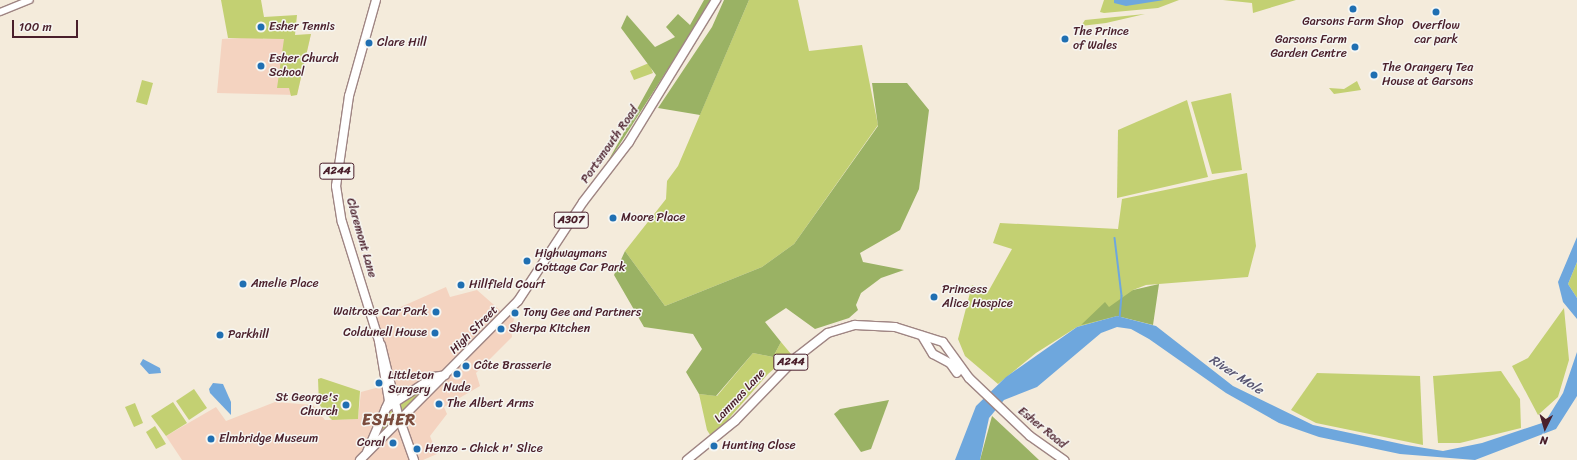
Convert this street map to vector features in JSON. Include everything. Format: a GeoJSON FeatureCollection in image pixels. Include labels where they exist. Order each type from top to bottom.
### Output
{"type":"FeatureCollection","features":[{"type":"Feature","properties":{"kind":"main road","name":"Claremont Lane"},"geometry":{"type":"LineString","coordinates":[[376,0],[349,96],[336,186],[342,222],[379,341],[387,360],[395,403],[401,423]]}},
{"type":"Feature","properties":{"kind":"main road","name":"Portsmouth Road"},"geometry":{"type":"LineString","coordinates":[[518,301],[583,202],[629,142],[716,0]]}},
{"type":"Feature","properties":{"kind":"main road","name":"High Street"},"geometry":{"type":"LineString","coordinates":[[363,458],[401,423],[445,375],[518,301]]}},
{"type":"Feature","properties":{"kind":"main road","name":"Lammas Lane"},"geometry":{"type":"LineString","coordinates":[[687,460],[735,421],[785,366],[828,333],[855,325],[895,327],[938,341],[947,347]]}},
{"type":"Feature","properties":{"kind":"main road"},"geometry":{"type":"LineString","coordinates":[[922,336],[931,348],[933,354],[941,357],[1004,416]]}},
{"type":"Feature","properties":{"kind":"main road","name":"Claremont Lane"},"geometry":{"type":"LineString","coordinates":[[379,341],[389,401],[386,408]]}},
{"type":"Feature","properties":{"kind":"main road"},"geometry":{"type":"LineString","coordinates":[[931,348],[938,341]]}},
{"type":"Feature","properties":{"kind":"main road"},"geometry":{"type":"LineString","coordinates":[[941,357],[947,347],[965,374],[984,396]]}},
{"type":"Feature","properties":{"kind":"main road","name":"High Street"},"geometry":{"type":"LineString","coordinates":[[363,458],[386,408],[434,377],[445,375]]}},
{"type":"Feature","properties":{"kind":"main road","name":"Esher Road"},"geometry":{"type":"LineString","coordinates":[[1004,416],[1054,460]]}},
{"type":"Feature","properties":{"kind":"main road","name":"Esher Road"},"geometry":{"type":"LineString","coordinates":[[1004,416],[1064,460]]}},
{"type":"Feature","properties":{"kind":"main road","name":"A244"},"geometry":{"type":"LineString","coordinates":[[401,423],[414,460]]}},
{"type":"Feature","properties":{"kind":"street"},"geometry":{"type":"LineString","coordinates":[[0,12],[30,0]]}},
{"type":"Feature","properties":{"kind":"shaded area","name":"Esher Church School"},"geometry":{"type":"Polygon","coordinates":[[[311,34],[297,95],[217,93],[222,39],[263,37],[263,39],[311,34]]]}},
{"type":"Feature","properties":{"kind":"shaded area"},"geometry":{"type":"Polygon","coordinates":[[[446,287],[450,297],[477,290],[502,312],[519,305],[511,328],[512,337],[476,373],[480,386],[444,407],[447,414],[430,436],[437,454],[423,460],[182,460],[166,436],[216,407],[226,421],[275,402],[313,405],[325,420],[358,419],[361,392],[383,386],[369,321],[446,287]]]}},
{"type":"Feature","properties":{"kind":"green space","name":"Esher Tennis"},"geometry":{"type":"Polygon","coordinates":[[[221,0],[261,0],[264,17],[297,15],[295,35],[311,34],[297,95],[291,96],[289,88],[277,88],[284,39],[228,38],[221,0]]]}},
{"type":"Feature","properties":{"kind":"green space"},"geometry":{"type":"Polygon","coordinates":[[[704,0],[712,0],[602,172],[656,75],[621,28],[627,15],[655,47],[675,37],[666,27],[678,14],[690,25],[704,0]]]}},
{"type":"Feature","properties":{"kind":"green space"},"geometry":{"type":"Polygon","coordinates":[[[724,0],[749,0],[700,115],[658,108],[712,27],[724,0]]]}},
{"type":"Feature","properties":{"kind":"green space"},"geometry":{"type":"Polygon","coordinates":[[[749,0],[798,0],[809,51],[862,45],[878,125],[794,244],[762,267],[665,306],[625,251],[666,199],[667,181],[678,166],[749,0]]]}},
{"type":"Feature","properties":{"kind":"green space"},"geometry":{"type":"Polygon","coordinates":[[[1104,0],[1179,0],[1158,8],[1104,13],[1100,12],[1104,0]]]}},
{"type":"Feature","properties":{"kind":"green space"},"geometry":{"type":"Polygon","coordinates":[[[1223,0],[1296,0],[1253,13],[1252,3],[1223,0]]]}},
{"type":"Feature","properties":{"kind":"green space"},"geometry":{"type":"Polygon","coordinates":[[[1145,14],[1106,23],[1081,26],[1085,20],[1145,14]]]}},
{"type":"Feature","properties":{"kind":"green space"},"geometry":{"type":"Polygon","coordinates":[[[649,63],[653,73],[634,80],[630,71],[649,63]]]}},
{"type":"Feature","properties":{"kind":"green space"},"geometry":{"type":"Polygon","coordinates":[[[142,80],[153,83],[147,105],[136,102],[142,80]]]}},
{"type":"Feature","properties":{"kind":"green space"},"geometry":{"type":"Polygon","coordinates":[[[1357,81],[1361,90],[1334,94],[1329,88],[1344,89],[1357,81]]]}},
{"type":"Feature","properties":{"kind":"green space"},"geometry":{"type":"Polygon","coordinates":[[[872,83],[907,83],[929,110],[919,189],[900,230],[860,253],[863,262],[904,270],[881,278],[861,293],[856,305],[858,310],[849,318],[815,329],[786,308],[765,322],[781,342],[773,357],[753,353],[716,396],[699,394],[686,372],[702,349],[693,334],[644,327],[614,275],[625,251],[665,306],[762,267],[794,244],[878,126],[872,83]]]}},
{"type":"Feature","properties":{"kind":"green space"},"geometry":{"type":"Polygon","coordinates":[[[1231,93],[1242,170],[1212,174],[1191,102],[1231,93]]]}},
{"type":"Feature","properties":{"kind":"green space"},"geometry":{"type":"Polygon","coordinates":[[[1187,100],[1208,177],[1117,198],[1118,130],[1187,100]]]}},
{"type":"Feature","properties":{"kind":"green space"},"geometry":{"type":"Polygon","coordinates":[[[1247,173],[1256,246],[1248,277],[1146,285],[1133,290],[1117,316],[1077,327],[1036,353],[998,384],[965,356],[958,339],[972,285],[988,292],[1012,249],[993,243],[1000,223],[1118,229],[1122,199],[1247,173]]]}},
{"type":"Feature","properties":{"kind":"green space"},"geometry":{"type":"Polygon","coordinates":[[[1577,262],[1577,298],[1568,284],[1577,262]]]}},
{"type":"Feature","properties":{"kind":"green space"},"geometry":{"type":"Polygon","coordinates":[[[1159,284],[1153,325],[1117,316],[1081,325],[1105,302],[1109,307],[1133,290],[1159,284]]]}},
{"type":"Feature","properties":{"kind":"green space"},"geometry":{"type":"Polygon","coordinates":[[[1564,308],[1569,360],[1558,397],[1538,415],[1512,366],[1528,358],[1564,308]]]}},
{"type":"Feature","properties":{"kind":"green space"},"geometry":{"type":"Polygon","coordinates":[[[781,342],[791,354],[768,374],[712,438],[707,430],[699,394],[717,396],[753,353],[773,357],[781,342]]]}},
{"type":"Feature","properties":{"kind":"green space"},"geometry":{"type":"Polygon","coordinates":[[[1501,371],[1520,399],[1521,428],[1460,443],[1438,443],[1433,376],[1501,371]]]}},
{"type":"Feature","properties":{"kind":"green space"},"geometry":{"type":"Polygon","coordinates":[[[1317,373],[1420,376],[1423,445],[1316,423],[1291,410],[1317,373]]]}},
{"type":"Feature","properties":{"kind":"green space"},"geometry":{"type":"Polygon","coordinates":[[[321,378],[360,391],[358,419],[332,420],[328,416],[319,404],[318,379],[321,378]]]}},
{"type":"Feature","properties":{"kind":"green space"},"geometry":{"type":"Polygon","coordinates":[[[436,379],[403,414],[400,403],[436,379]]]}},
{"type":"Feature","properties":{"kind":"green space"},"geometry":{"type":"Polygon","coordinates":[[[194,389],[207,408],[189,420],[176,401],[194,389]]]}},
{"type":"Feature","properties":{"kind":"green space"},"geometry":{"type":"Polygon","coordinates":[[[889,400],[871,449],[861,452],[834,414],[840,409],[889,400]]]}},
{"type":"Feature","properties":{"kind":"green space"},"geometry":{"type":"Polygon","coordinates":[[[173,402],[187,423],[166,436],[151,416],[173,402]]]}},
{"type":"Feature","properties":{"kind":"green space"},"geometry":{"type":"Polygon","coordinates":[[[135,403],[143,423],[134,427],[125,407],[135,403]]]}},
{"type":"Feature","properties":{"kind":"green space"},"geometry":{"type":"Polygon","coordinates":[[[393,411],[397,420],[377,442],[387,412],[393,411]]]}},
{"type":"Feature","properties":{"kind":"green space"},"geometry":{"type":"Polygon","coordinates":[[[992,416],[1021,443],[1039,460],[980,460],[992,416]]]}},
{"type":"Feature","properties":{"kind":"green space"},"geometry":{"type":"Polygon","coordinates":[[[155,426],[166,444],[156,449],[146,432],[155,426]]]}},
{"type":"Feature","properties":{"kind":"water"},"geometry":{"type":"Polygon","coordinates":[[[1114,0],[1164,0],[1126,6],[1114,3],[1114,0]]]}},
{"type":"Feature","properties":{"kind":"water"},"geometry":{"type":"Polygon","coordinates":[[[1577,237],[1577,262],[1568,284],[1577,298],[1577,319],[1563,302],[1558,282],[1577,237]]]}},
{"type":"Feature","properties":{"kind":"water"},"geometry":{"type":"Polygon","coordinates":[[[1117,316],[1156,326],[1233,386],[1313,425],[1406,445],[1443,451],[1482,443],[1545,422],[1563,393],[1577,352],[1577,396],[1556,429],[1475,460],[1400,454],[1319,437],[1279,423],[1226,393],[1149,339],[1131,329],[1117,327],[1101,333],[1037,387],[1004,400],[989,418],[980,460],[955,460],[976,406],[1006,377],[1077,327],[1117,316]]]}},
{"type":"Feature","properties":{"kind":"water"},"geometry":{"type":"Polygon","coordinates":[[[143,359],[160,368],[161,373],[149,374],[140,364],[143,359]]]}},
{"type":"Feature","properties":{"kind":"water"},"geometry":{"type":"Polygon","coordinates":[[[213,383],[223,384],[231,402],[231,415],[210,393],[209,389],[213,383]]]}},
{"type":"Feature","properties":{"kind":"waterway"},"geometry":{"type":"LineString","coordinates":[[1115,238],[1122,296],[1120,317]]}},
{"type":"Feature","properties":{"kind":"place","name":"Garsons Farm Shop"},"geometry":{"type":"Point","coordinates":[1353,9]}},
{"type":"Feature","properties":{"kind":"place","name":"Overflow car park"},"geometry":{"type":"Point","coordinates":[1436,12]}},
{"type":"Feature","properties":{"kind":"place","name":"Esher Tennis"},"geometry":{"type":"Point","coordinates":[261,27]}},
{"type":"Feature","properties":{"kind":"place","name":"The Prince of Wales"},"geometry":{"type":"Point","coordinates":[1065,39]}},
{"type":"Feature","properties":{"kind":"place","name":"Clare Hill"},"geometry":{"type":"Point","coordinates":[369,43]}},
{"type":"Feature","properties":{"kind":"place","name":"Garsons Farm Garden Centre"},"geometry":{"type":"Point","coordinates":[1355,47]}},
{"type":"Feature","properties":{"kind":"place","name":"Esher Church School"},"geometry":{"type":"Point","coordinates":[261,66]}},
{"type":"Feature","properties":{"kind":"place","name":"The Orangery Tea House at Garsons"},"geometry":{"type":"Point","coordinates":[1374,75]}},
{"type":"Feature","properties":{"kind":"place","name":"Moore Place"},"geometry":{"type":"Point","coordinates":[613,218]}},
{"type":"Feature","properties":{"kind":"place","name":"Highwaymans Cottage Car Park"},"geometry":{"type":"Point","coordinates":[527,261]}},
{"type":"Feature","properties":{"kind":"place","name":"Amelie Place"},"geometry":{"type":"Point","coordinates":[243,284]}},
{"type":"Feature","properties":{"kind":"place","name":"Hillfield Court"},"geometry":{"type":"Point","coordinates":[461,285]}},
{"type":"Feature","properties":{"kind":"place","name":"Princess Alice Hospice"},"geometry":{"type":"Point","coordinates":[934,297]}},
{"type":"Feature","properties":{"kind":"place","name":"Waitrose Car Park"},"geometry":{"type":"Point","coordinates":[436,312]}},
{"type":"Feature","properties":{"kind":"place","name":"Tony Gee and Partners"},"geometry":{"type":"Point","coordinates":[515,313]}},
{"type":"Feature","properties":{"kind":"place","name":"Sherpa Kitchen"},"geometry":{"type":"Point","coordinates":[501,329]}},
{"type":"Feature","properties":{"kind":"place","name":"Coldunell House"},"geometry":{"type":"Point","coordinates":[435,333]}},
{"type":"Feature","properties":{"kind":"place","name":"Parkhill"},"geometry":{"type":"Point","coordinates":[220,335]}},
{"type":"Feature","properties":{"kind":"place","name":"Côte Brasserie"},"geometry":{"type":"Point","coordinates":[466,366]}},
{"type":"Feature","properties":{"kind":"place","name":"Nude"},"geometry":{"type":"Point","coordinates":[457,374]}},
{"type":"Feature","properties":{"kind":"place","name":"Littleton Surgery"},"geometry":{"type":"Point","coordinates":[379,383]}},
{"type":"Feature","properties":{"kind":"place","name":"The Albert Arms"},"geometry":{"type":"Point","coordinates":[439,404]}},
{"type":"Feature","properties":{"kind":"place","name":"St George's Church"},"geometry":{"type":"Point","coordinates":[346,405]}},
{"type":"Feature","properties":{"kind":"place","name":"Elmbridge Museum"},"geometry":{"type":"Point","coordinates":[211,439]}},
{"type":"Feature","properties":{"kind":"place","name":"Coral"},"geometry":{"type":"Point","coordinates":[393,443]}},
{"type":"Feature","properties":{"kind":"place","name":"Hunting Close"},"geometry":{"type":"Point","coordinates":[714,446]}},
{"type":"Feature","properties":{"kind":"place","name":"Henzo - Chick n' Slice"},"geometry":{"type":"Point","coordinates":[417,449]}},
{"type":"Feature","properties":{"kind":"district","name":"ESHER"},"geometry":{"type":"Point","coordinates":[389,420]}},
{"type":"Feature","properties":{"kind":"water label","name":"River Mole"},"geometry":{"type":"Point","coordinates":[1236,375]}}]}
